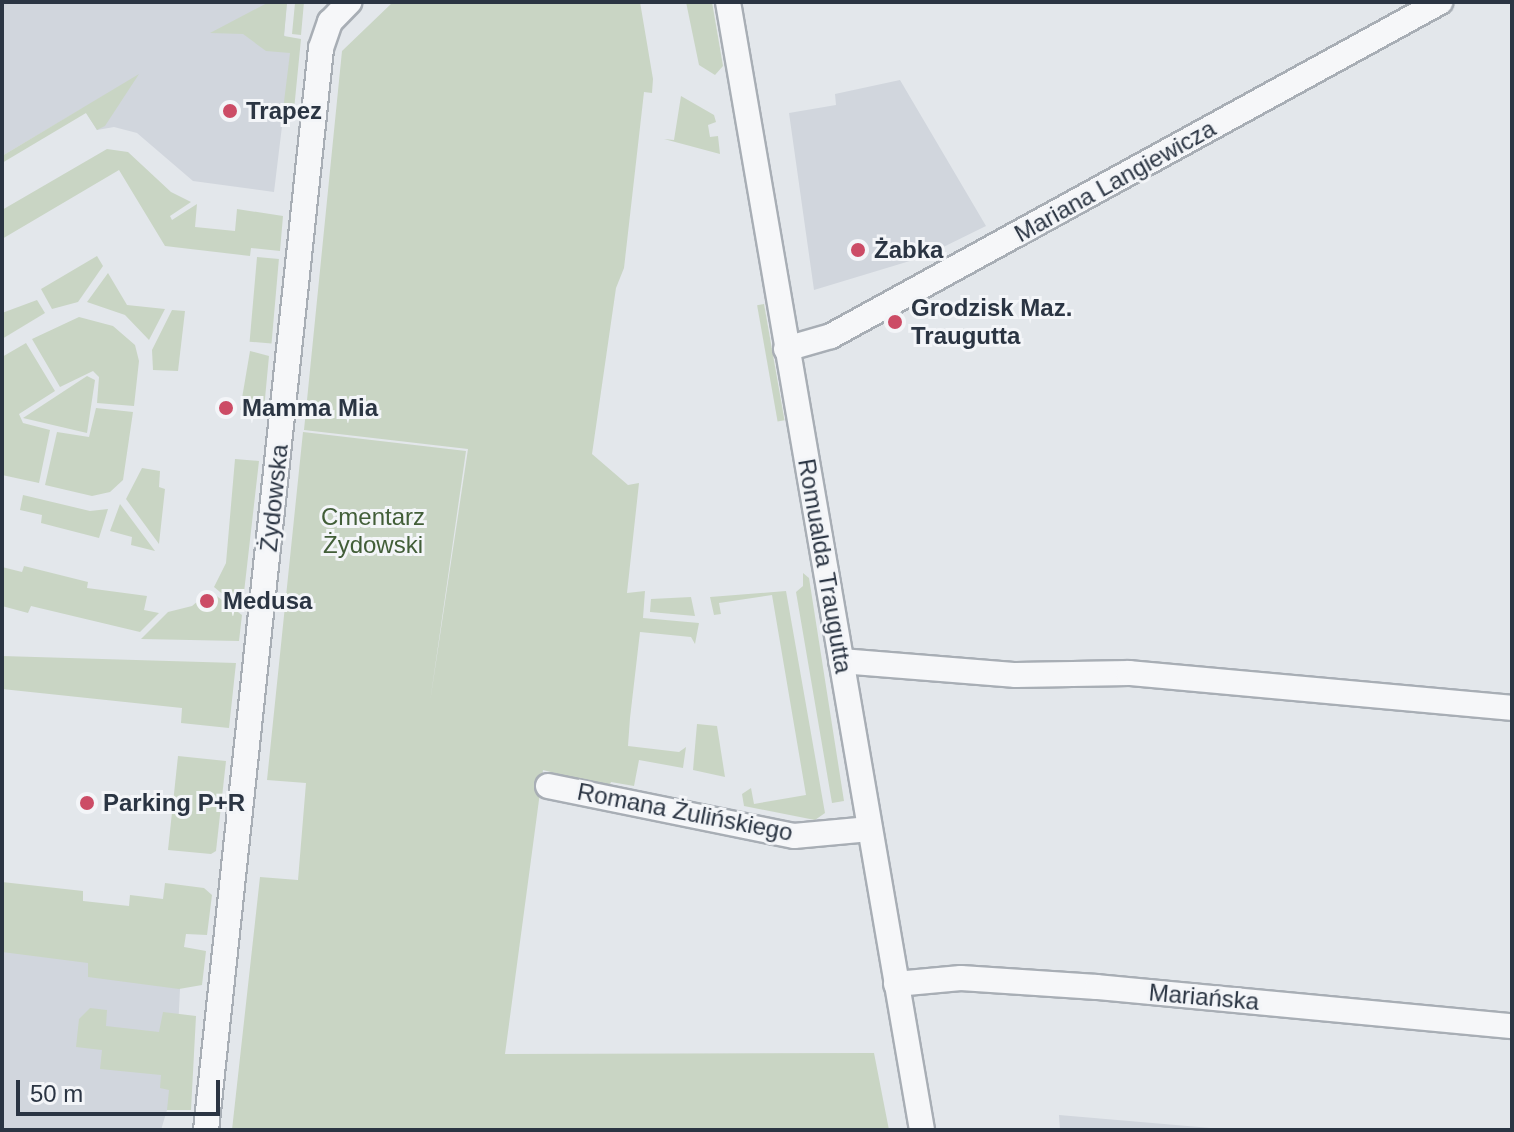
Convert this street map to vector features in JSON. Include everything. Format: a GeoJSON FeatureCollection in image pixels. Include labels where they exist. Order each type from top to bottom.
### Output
{"type":"FeatureCollection","features":[{"type":"Feature","properties":{"kind":"street","name":"Romualda Traugutta"},"geometry":{"type":"LineString","coordinates":[[728,2],[922,1130]]}},
{"type":"Feature","properties":{"kind":"street","name":"Mariana Langiewicza"},"geometry":{"type":"LineString","coordinates":[[786,349],[831,336],[1440,2]]}},
{"type":"Feature","properties":{"kind":"street","name":"Żydowska"},"geometry":{"type":"LineString","coordinates":[[206,1130],[321,48],[343,7]]}},
{"type":"Feature","properties":{"kind":"street"},"geometry":{"type":"LineString","coordinates":[[841,661],[1016,675],[1129,673],[1512,708]]}},
{"type":"Feature","properties":{"kind":"street","name":"Romana Żulińskiego"},"geometry":{"type":"LineString","coordinates":[[548,786],[794,836],[870,829]]}},
{"type":"Feature","properties":{"kind":"street","name":"Mariańska"},"geometry":{"type":"LineString","coordinates":[[896,984],[961,978],[1097,987],[1512,1026]]}},
{"type":"Feature","properties":{"kind":"shaded area"},"geometry":{"type":"Polygon","coordinates":[[[2,2],[287,2],[284,35],[292,44],[274,192],[193,181],[137,133],[114,127],[97,130],[83,108],[2,156],[2,2]]]}},
{"type":"Feature","properties":{"kind":"shaded area"},"geometry":{"type":"Polygon","coordinates":[[[900,80],[986,226],[923,257],[814,290],[789,113],[836,105],[835,94],[900,80]]]}},
{"type":"Feature","properties":{"kind":"shaded area"},"geometry":{"type":"Polygon","coordinates":[[[2,949],[181,969],[174,1110],[167,1110],[161,1130],[2,1130],[2,949]]]}},
{"type":"Feature","properties":{"kind":"shaded area"},"geometry":{"type":"Polygon","coordinates":[[[1059,1115],[1234,1130],[1060,1130],[1059,1115]]]}},
{"type":"Feature","properties":{"kind":"green space"},"geometry":{"type":"Polygon","coordinates":[[[269,2],[304,2],[301,35],[292,34],[295,3],[287,3],[284,36],[301,39],[293,120],[282,118],[290,53],[266,51],[243,34],[210,33],[269,2]]]}},
{"type":"Feature","properties":{"kind":"green space","name":"Cmentarz Żydowski"},"geometry":{"type":"Polygon","coordinates":[[[393,2],[640,2],[653,79],[652,93],[644,92],[624,268],[616,288],[592,454],[628,485],[639,483],[627,593],[645,591],[643,618],[699,623],[695,644],[691,637],[640,632],[630,718],[628,746],[679,752],[686,747],[683,768],[639,760],[634,786],[611,782],[609,787],[543,770],[505,1054],[874,1053],[889,1130],[232,1130],[260,877],[298,880],[306,783],[267,780],[303,432],[466,451],[430,702],[468,449],[304,430],[342,51],[393,2]]]}},
{"type":"Feature","properties":{"kind":"green space"},"geometry":{"type":"Polygon","coordinates":[[[686,2],[712,2],[723,66],[715,75],[699,65],[686,2]]]}},
{"type":"Feature","properties":{"kind":"green space"},"geometry":{"type":"Polygon","coordinates":[[[139,74],[105,126],[97,130],[86,113],[2,163],[2,156],[139,74]]]}},
{"type":"Feature","properties":{"kind":"green space"},"geometry":{"type":"Polygon","coordinates":[[[681,96],[714,115],[716,122],[708,125],[710,137],[718,136],[720,154],[664,139],[674,140],[681,96]]]}},
{"type":"Feature","properties":{"kind":"green space"},"geometry":{"type":"Polygon","coordinates":[[[107,149],[128,152],[171,192],[191,202],[170,216],[172,220],[197,204],[195,227],[235,231],[237,209],[283,216],[280,251],[251,248],[250,256],[165,246],[119,170],[2,239],[2,210],[107,149]]]}},
{"type":"Feature","properties":{"kind":"green space"},"geometry":{"type":"Polygon","coordinates":[[[97,256],[103,266],[78,302],[52,309],[41,289],[97,256]]]}},
{"type":"Feature","properties":{"kind":"green space"},"geometry":{"type":"Polygon","coordinates":[[[257,257],[279,259],[272,344],[250,342],[257,257]]]}},
{"type":"Feature","properties":{"kind":"green space"},"geometry":{"type":"Polygon","coordinates":[[[108,273],[127,305],[165,309],[149,340],[125,315],[87,302],[108,273]]]}},
{"type":"Feature","properties":{"kind":"green space"},"geometry":{"type":"Polygon","coordinates":[[[37,300],[45,313],[2,339],[2,313],[37,300]]]}},
{"type":"Feature","properties":{"kind":"green space"},"geometry":{"type":"Polygon","coordinates":[[[764,304],[784,420],[778,421],[757,305],[764,304]]]}},
{"type":"Feature","properties":{"kind":"green space"},"geometry":{"type":"Polygon","coordinates":[[[172,310],[185,311],[178,371],[153,370],[152,350],[172,310]]]}},
{"type":"Feature","properties":{"kind":"green space"},"geometry":{"type":"Polygon","coordinates":[[[79,317],[113,326],[135,345],[139,361],[134,406],[97,403],[99,377],[93,371],[60,387],[32,339],[79,317]]]}},
{"type":"Feature","properties":{"kind":"green space"},"geometry":{"type":"Polygon","coordinates":[[[26,343],[55,391],[19,414],[23,423],[50,430],[39,483],[2,475],[2,357],[26,343]]]}},
{"type":"Feature","properties":{"kind":"green space"},"geometry":{"type":"Polygon","coordinates":[[[250,351],[269,356],[264,409],[258,412],[240,410],[250,351]]]}},
{"type":"Feature","properties":{"kind":"green space"},"geometry":{"type":"Polygon","coordinates":[[[87,376],[95,380],[87,433],[23,418],[87,376]]]}},
{"type":"Feature","properties":{"kind":"green space"},"geometry":{"type":"Polygon","coordinates":[[[96,408],[133,412],[123,480],[110,492],[92,496],[45,485],[57,432],[89,437],[96,408]]]}},
{"type":"Feature","properties":{"kind":"green space"},"geometry":{"type":"Polygon","coordinates":[[[235,459],[259,461],[242,610],[214,587],[226,563],[235,459]]]}},
{"type":"Feature","properties":{"kind":"green space"},"geometry":{"type":"Polygon","coordinates":[[[142,468],[160,471],[159,487],[165,489],[159,544],[126,499],[142,468]]]}},
{"type":"Feature","properties":{"kind":"green space"},"geometry":{"type":"Polygon","coordinates":[[[23,495],[90,511],[108,509],[99,538],[41,523],[42,515],[20,510],[23,495]]]}},
{"type":"Feature","properties":{"kind":"green space"},"geometry":{"type":"Polygon","coordinates":[[[120,504],[155,551],[131,545],[132,537],[110,531],[120,504]]]}},
{"type":"Feature","properties":{"kind":"green space"},"geometry":{"type":"Polygon","coordinates":[[[24,566],[88,582],[87,588],[147,596],[144,610],[159,613],[140,632],[31,606],[28,613],[2,606],[2,567],[22,572],[24,566]]]}},
{"type":"Feature","properties":{"kind":"green space"},"geometry":{"type":"Polygon","coordinates":[[[803,573],[809,578],[844,801],[832,803],[796,592],[803,586],[803,573]]]}},
{"type":"Feature","properties":{"kind":"green space"},"geometry":{"type":"Polygon","coordinates":[[[210,591],[242,615],[239,641],[141,639],[168,612],[192,606],[210,591]]]}},
{"type":"Feature","properties":{"kind":"green space"},"geometry":{"type":"Polygon","coordinates":[[[786,591],[825,813],[815,820],[744,806],[742,794],[751,788],[754,804],[806,795],[772,595],[719,603],[721,614],[714,615],[710,597],[786,591]]]}},
{"type":"Feature","properties":{"kind":"green space"},"geometry":{"type":"Polygon","coordinates":[[[691,597],[695,616],[650,612],[651,599],[691,597]]]}},
{"type":"Feature","properties":{"kind":"green space"},"geometry":{"type":"Polygon","coordinates":[[[2,656],[236,663],[229,728],[181,723],[182,708],[2,689],[2,656]]]}},
{"type":"Feature","properties":{"kind":"green space"},"geometry":{"type":"Polygon","coordinates":[[[697,724],[717,726],[725,777],[693,770],[697,724]]]}},
{"type":"Feature","properties":{"kind":"green space"},"geometry":{"type":"Polygon","coordinates":[[[178,756],[226,761],[216,851],[211,854],[168,850],[178,756]]]}},
{"type":"Feature","properties":{"kind":"green space"},"geometry":{"type":"Polygon","coordinates":[[[2,882],[83,891],[83,901],[129,906],[130,895],[163,899],[165,883],[204,888],[212,895],[207,935],[186,934],[184,947],[206,951],[202,985],[179,989],[88,977],[88,963],[2,952],[2,882]]]}},
{"type":"Feature","properties":{"kind":"green space"},"geometry":{"type":"Polygon","coordinates":[[[90,1008],[107,1010],[106,1026],[159,1032],[163,1012],[196,1016],[191,1110],[167,1110],[169,1090],[160,1088],[161,1075],[100,1069],[102,1050],[76,1047],[79,1019],[90,1008]]]}},
{"type":"Feature","properties":{"kind":"place","name":"Trapez"},"geometry":{"type":"Point","coordinates":[230,111]}},
{"type":"Feature","properties":{"kind":"place","name":"Żabka"},"geometry":{"type":"Point","coordinates":[858,250]}},
{"type":"Feature","properties":{"kind":"place","name":"Grodzisk Maz. Traugutta"},"geometry":{"type":"Point","coordinates":[895,322]}},
{"type":"Feature","properties":{"kind":"place","name":"Mamma Mia"},"geometry":{"type":"Point","coordinates":[226,408]}},
{"type":"Feature","properties":{"kind":"place","name":"Medusa"},"geometry":{"type":"Point","coordinates":[207,601]}},
{"type":"Feature","properties":{"kind":"place","name":"Parking P+R"},"geometry":{"type":"Point","coordinates":[87,803]}}]}
